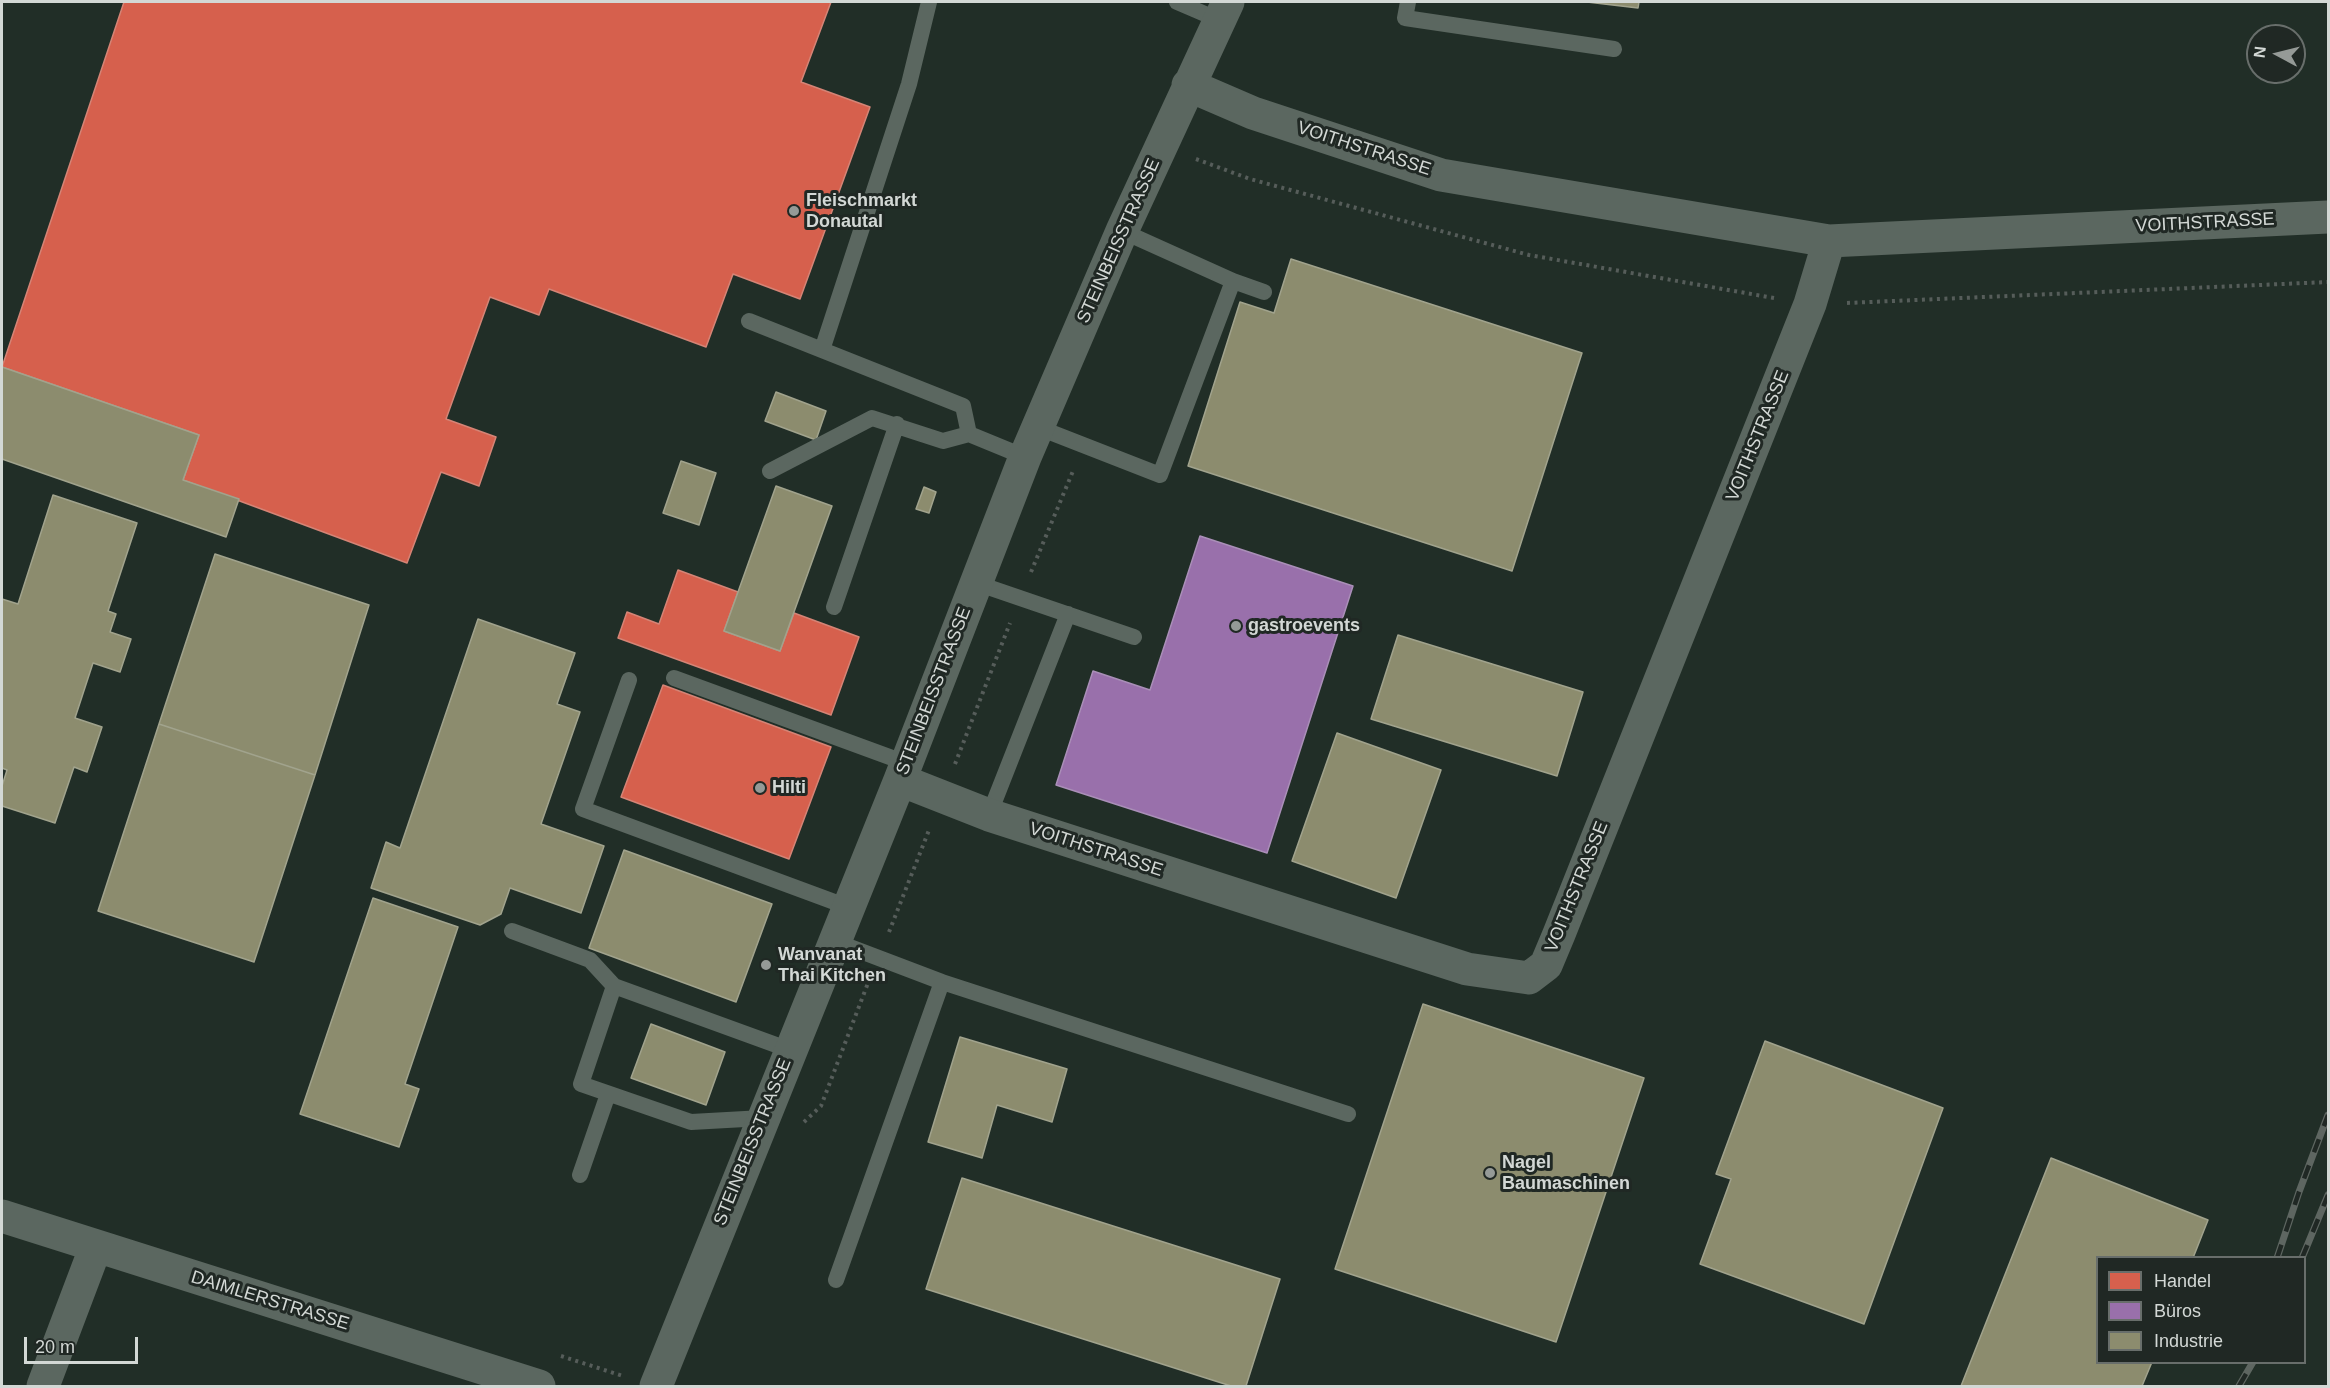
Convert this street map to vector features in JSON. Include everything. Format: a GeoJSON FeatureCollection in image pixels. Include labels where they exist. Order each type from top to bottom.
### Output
{"type":"FeatureCollection","features":[{"type":"Feature","properties":{"kind":"street","name":"STEINBEISSTRASSE"},"geometry":{"type":"LineString","coordinates":[[660,1376],[903,771],[1037,427],[1122,231],[1223,11]]}},
{"type":"Feature","properties":{"kind":"street","name":"VOITHSTRASSE"},"geometry":{"type":"LineString","coordinates":[[1188,85],[1254,113],[1441,175],[1829,241],[2328,217]]}},
{"type":"Feature","properties":{"kind":"street","name":"VOITHSTRASSE"},"geometry":{"type":"LineString","coordinates":[[903,771],[989,815],[1467,969],[1529,978],[1546,965],[1559,934],[1810,304],[1829,241]]}},
{"type":"Feature","properties":{"kind":"street","name":"DAIMLERSTRASSE"},"geometry":{"type":"LineString","coordinates":[[2,1216],[539,1386]]}},
{"type":"Feature","properties":{"kind":"street"},"geometry":{"type":"LineString","coordinates":[[43,1386],[96,1246]]}},
{"type":"Feature","properties":{"kind":"lane"},"geometry":{"type":"LineString","coordinates":[[822,350],[909,84],[929,2]]}},
{"type":"Feature","properties":{"kind":"lane"},"geometry":{"type":"LineString","coordinates":[[1177,2],[1223,11]]}},
{"type":"Feature","properties":{"kind":"lane"},"geometry":{"type":"LineString","coordinates":[[1408,2],[1406,18],[1614,49]]}},
{"type":"Feature","properties":{"kind":"lane"},"geometry":{"type":"LineString","coordinates":[[1122,231],[1233,281],[1264,292]]}},
{"type":"Feature","properties":{"kind":"lane"},"geometry":{"type":"LineString","coordinates":[[1037,427],[1160,475],[1233,281]]}},
{"type":"Feature","properties":{"kind":"lane"},"geometry":{"type":"LineString","coordinates":[[749,321],[963,406],[969,434]]}},
{"type":"Feature","properties":{"kind":"lane"},"geometry":{"type":"LineString","coordinates":[[770,471],[872,418],[897,424],[943,441],[969,434],[1025,457]]}},
{"type":"Feature","properties":{"kind":"lane"},"geometry":{"type":"LineString","coordinates":[[834,607],[897,424]]}},
{"type":"Feature","properties":{"kind":"lane"},"geometry":{"type":"LineString","coordinates":[[976,583],[1134,637]]}},
{"type":"Feature","properties":{"kind":"lane"},"geometry":{"type":"LineString","coordinates":[[989,815],[1068,614]]}},
{"type":"Feature","properties":{"kind":"lane"},"geometry":{"type":"LineString","coordinates":[[674,678],[903,771]]}},
{"type":"Feature","properties":{"kind":"lane"},"geometry":{"type":"LineString","coordinates":[[629,680],[583,809],[848,906]]}},
{"type":"Feature","properties":{"kind":"lane"},"geometry":{"type":"LineString","coordinates":[[512,931],[590,960],[614,986],[790,1050]]}},
{"type":"Feature","properties":{"kind":"lane"},"geometry":{"type":"LineString","coordinates":[[834,941],[942,982],[1348,1114]]}},
{"type":"Feature","properties":{"kind":"lane"},"geometry":{"type":"LineString","coordinates":[[836,1280],[942,982]]}},
{"type":"Feature","properties":{"kind":"lane"},"geometry":{"type":"LineString","coordinates":[[614,986],[581,1084],[690,1122],[763,1118]]}},
{"type":"Feature","properties":{"kind":"lane"},"geometry":{"type":"LineString","coordinates":[[579,1175],[608,1094]]}},
{"type":"Feature","properties":{"kind":"shaded area"},"geometry":{"type":"Polygon","coordinates":[[[2,2],[2328,2],[2328,1386],[2,1386],[2,2]]]}},
{"type":"Feature","properties":{"kind":"building: Handel"},"geometry":{"type":"Polygon","coordinates":[[[124,2],[831,2],[801,82],[870,107],[800,299],[733,274],[706,347],[549,289],[539,315],[490,297],[446,419],[496,437],[479,486],[441,472],[407,563],[183,480],[199,435],[2,367],[124,2]]]}},
{"type":"Feature","properties":{"kind":"building: Handel"},"geometry":{"type":"Polygon","coordinates":[[[678,570],[738,592],[724,631],[780,651],[794,613],[859,637],[831,715],[618,638],[627,612],[659,624],[678,570]]]}},
{"type":"Feature","properties":{"kind":"building: Handel"},"geometry":{"type":"Polygon","coordinates":[[[663,685],[831,747],[789,859],[621,797],[663,685]]]}},
{"type":"Feature","properties":{"kind":"building: Büros"},"geometry":{"type":"Polygon","coordinates":[[[1200,536],[1353,586],[1267,853],[1056,785],[1093,671],[1150,690],[1200,536]]]}},
{"type":"Feature","properties":{"kind":"building: Industrie"},"geometry":{"type":"Polygon","coordinates":[[[1587,2],[1639,2],[1638,8],[1587,2]]]}},
{"type":"Feature","properties":{"kind":"building: Industrie"},"geometry":{"type":"Polygon","coordinates":[[[1291,259],[1582,353],[1512,571],[1188,466],[1240,302],[1274,313],[1291,259]]]}},
{"type":"Feature","properties":{"kind":"building: Industrie"},"geometry":{"type":"Polygon","coordinates":[[[2,367],[199,435],[183,480],[239,499],[226,537],[2,459],[2,367]]]}},
{"type":"Feature","properties":{"kind":"building: Industrie"},"geometry":{"type":"Polygon","coordinates":[[[776,392],[826,411],[816,440],[765,421],[776,392]]]}},
{"type":"Feature","properties":{"kind":"building: Industrie"},"geometry":{"type":"Polygon","coordinates":[[[681,461],[716,473],[699,525],[663,513],[681,461]]]}},
{"type":"Feature","properties":{"kind":"building: Industrie"},"geometry":{"type":"Polygon","coordinates":[[[776,486],[832,506],[780,651],[724,631],[776,486]]]}},
{"type":"Feature","properties":{"kind":"building: Industrie"},"geometry":{"type":"Polygon","coordinates":[[[924,487],[936,492],[929,513],[916,509],[924,487]]]}},
{"type":"Feature","properties":{"kind":"building: Industrie"},"geometry":{"type":"Polygon","coordinates":[[[53,495],[137,523],[108,611],[116,614],[110,632],[131,639],[120,672],[93,663],[75,718],[102,727],[87,772],[74,767],[55,823],[2,806],[2,786],[7,770],[2,768],[2,599],[18,604],[53,495]]]}},
{"type":"Feature","properties":{"kind":"building: Industrie"},"geometry":{"type":"Polygon","coordinates":[[[215,554],[369,605],[315,775],[159,724],[215,554]]]}},
{"type":"Feature","properties":{"kind":"building: Industrie"},"geometry":{"type":"Polygon","coordinates":[[[478,619],[575,653],[557,704],[580,712],[541,824],[604,846],[581,913],[510,888],[501,914],[480,925],[371,888],[386,842],[400,848],[478,619]]]}},
{"type":"Feature","properties":{"kind":"building: Industrie"},"geometry":{"type":"Polygon","coordinates":[[[1398,635],[1583,692],[1557,776],[1371,719],[1398,635]]]}},
{"type":"Feature","properties":{"kind":"building: Industrie"},"geometry":{"type":"Polygon","coordinates":[[[159,724],[315,775],[254,962],[98,911],[159,724]]]}},
{"type":"Feature","properties":{"kind":"building: Industrie"},"geometry":{"type":"Polygon","coordinates":[[[1337,733],[1441,770],[1396,898],[1292,861],[1337,733]]]}},
{"type":"Feature","properties":{"kind":"building: Industrie"},"geometry":{"type":"Polygon","coordinates":[[[624,850],[772,904],[736,1002],[589,948],[624,850]]]}},
{"type":"Feature","properties":{"kind":"building: Industrie"},"geometry":{"type":"Polygon","coordinates":[[[373,898],[458,927],[405,1084],[419,1089],[399,1147],[300,1114],[373,898]]]}},
{"type":"Feature","properties":{"kind":"building: Industrie","name":"Nagel Baumaschinen"},"geometry":{"type":"Polygon","coordinates":[[[1423,1004],[1644,1078],[1556,1342],[1335,1269],[1423,1004]]]}},
{"type":"Feature","properties":{"kind":"building: Industrie"},"geometry":{"type":"Polygon","coordinates":[[[651,1024],[725,1052],[706,1105],[631,1078],[651,1024]]]}},
{"type":"Feature","properties":{"kind":"building: Industrie"},"geometry":{"type":"Polygon","coordinates":[[[960,1037],[1067,1069],[1052,1122],[997,1105],[982,1158],[928,1142],[960,1037]]]}},
{"type":"Feature","properties":{"kind":"building: Industrie"},"geometry":{"type":"Polygon","coordinates":[[[1765,1041],[1943,1108],[1864,1324],[1700,1264],[1731,1179],[1716,1174],[1765,1041]]]}},
{"type":"Feature","properties":{"kind":"building: Industrie"},"geometry":{"type":"Polygon","coordinates":[[[2051,1158],[2208,1220],[2194,1256],[2096,1256],[2096,1364],[2151,1364],[2142,1386],[1961,1386],[2051,1158]]]}},
{"type":"Feature","properties":{"kind":"building: Industrie"},"geometry":{"type":"Polygon","coordinates":[[[962,1178],[1280,1279],[1246,1386],[1231,1386],[926,1289],[962,1178]]]}},
{"type":"Feature","properties":{"kind":"railway"},"geometry":{"type":"LineString","coordinates":[[2278,1256],[2328,1115]]}},
{"type":"Feature","properties":{"kind":"railway"},"geometry":{"type":"LineString","coordinates":[[2303,1256],[2328,1195]]}},
{"type":"Feature","properties":{"kind":"railway"},"geometry":{"type":"LineString","coordinates":[[2239,1386],[2252,1364]]}},
{"type":"Feature","properties":{"kind":"place","name":"Fleischmarkt Donautal"},"geometry":{"type":"Point","coordinates":[794,211]}},
{"type":"Feature","properties":{"kind":"place","name":"gastroevents"},"geometry":{"type":"Point","coordinates":[1236,626]}},
{"type":"Feature","properties":{"kind":"place","name":"Hilti"},"geometry":{"type":"Point","coordinates":[760,788]}},
{"type":"Feature","properties":{"kind":"place","name":"Wanvanat Thai Kitchen"},"geometry":{"type":"Point","coordinates":[766,965]}},
{"type":"Feature","properties":{"kind":"place","name":"Nagel Baumaschinen"},"geometry":{"type":"Point","coordinates":[1490,1173]}}]}
